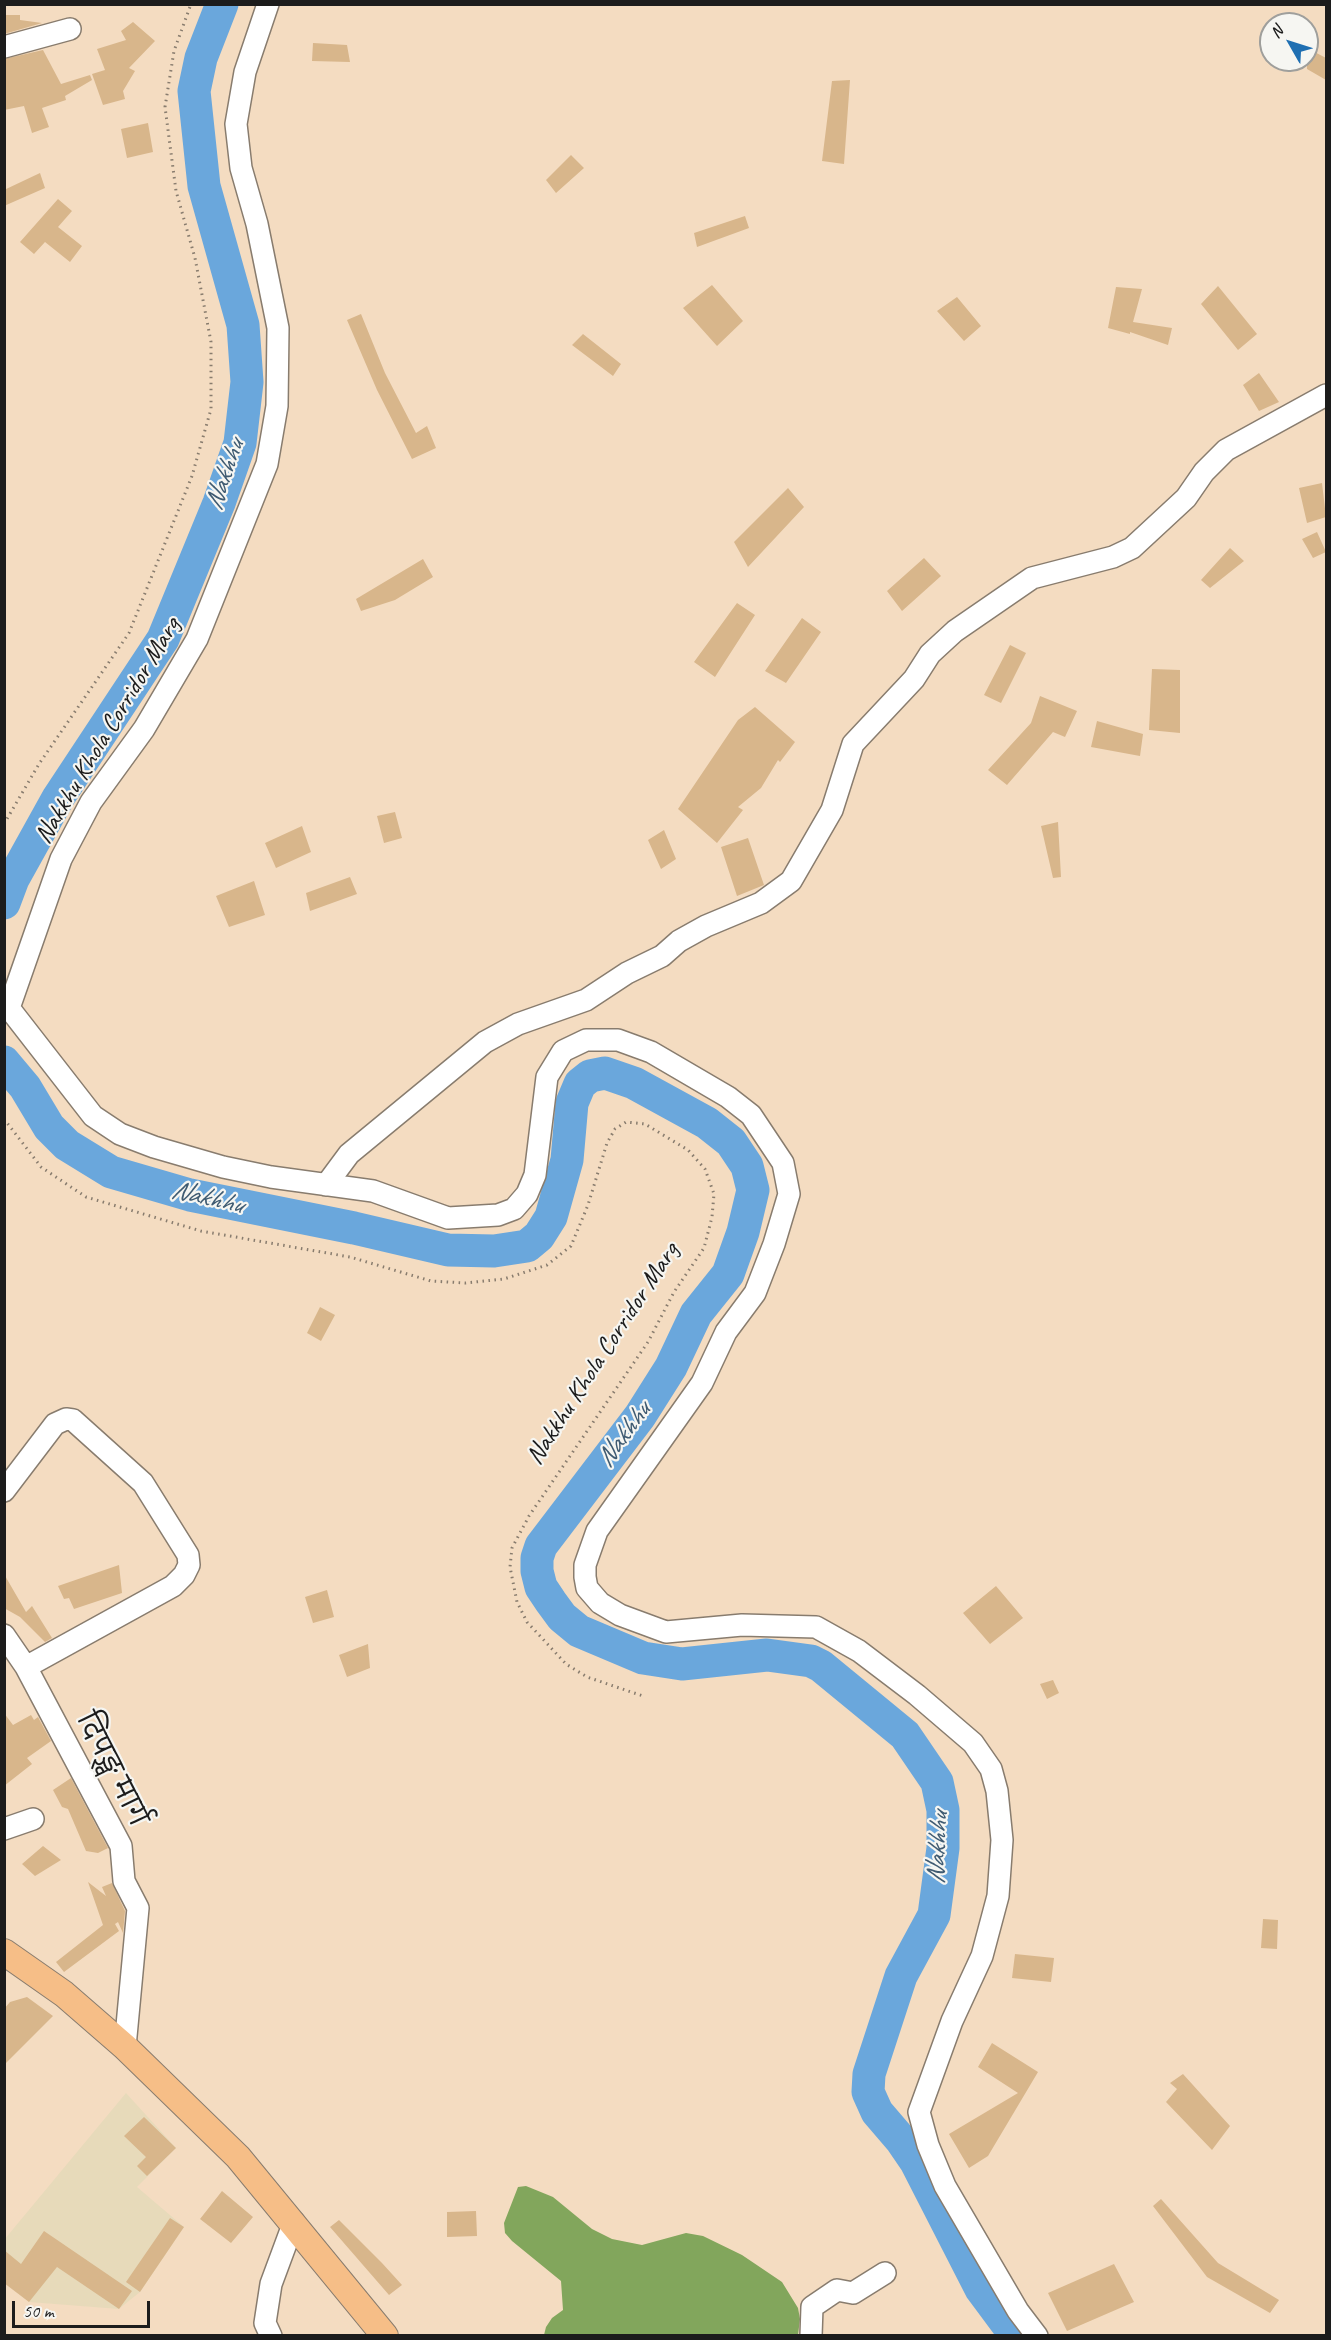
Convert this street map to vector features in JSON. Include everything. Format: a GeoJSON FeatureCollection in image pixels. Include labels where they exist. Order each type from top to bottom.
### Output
{"type":"FeatureCollection","features":[{"type":"Feature","properties":{"kind":"main road"},"geometry":{"type":"LineString","coordinates":[[4,1952],[63,1994],[125,2047],[238,2157],[294,2222],[385,2336]]}},
{"type":"Feature","properties":{"kind":"street","name":"Nakkhu Khola Corridor Marg"},"geometry":{"type":"LineString","coordinates":[[268,4],[244,72],[236,124],[241,168],[256,224],[278,328],[277,406],[267,464],[197,639],[144,729],[91,802],[61,859],[9,1008],[93,1116],[120,1134],[154,1147],[223,1167],[326,1185]]}},
{"type":"Feature","properties":{"kind":"street"},"geometry":{"type":"LineString","coordinates":[[4,47],[70,29]]}},
{"type":"Feature","properties":{"kind":"street"},"geometry":{"type":"LineString","coordinates":[[1037,2336],[1012,2302],[945,2186],[928,2145],[919,2112],[952,2021],[982,1956],[998,1896],[1002,1840],[999,1802],[991,1769],[973,1743],[917,1695],[859,1651],[816,1627],[742,1625],[666,1632],[628,1618],[600,1603],[593,1597],[585,1577],[585,1565],[597,1531],[702,1383],[726,1332],[755,1293],[774,1244],[789,1194],[783,1163],[751,1115],[728,1097],[651,1052],[618,1040],[586,1040],[563,1051],[547,1077],[535,1176],[527,1194],[514,1209],[498,1215],[448,1218],[373,1191],[326,1185],[349,1154],[485,1042],[518,1024],[586,1000],[627,973],[662,956],[688,936],[761,903],[791,881],[832,810],[853,744],[914,679],[930,654],[955,631],[1032,578],[1113,557],[1132,548],[1178,507],[1204,472],[1226,450],[1326,395]]}},
{"type":"Feature","properties":{"kind":"street"},"geometry":{"type":"LineString","coordinates":[[4,1491],[55,1424],[66,1419],[73,1420],[143,1483],[188,1555],[189,1565],[184,1575],[172,1586],[26,1667]]}},
{"type":"Feature","properties":{"kind":"street","name":"दिपङ्ख मार्ग"},"geometry":{"type":"LineString","coordinates":[[4,1635],[26,1667],[121,1846],[124,1881],[138,1908],[138,1935],[125,2047]]}},
{"type":"Feature","properties":{"kind":"street"},"geometry":{"type":"LineString","coordinates":[[4,1829],[33,1819]]}},
{"type":"Feature","properties":{"kind":"street"},"geometry":{"type":"LineString","coordinates":[[271,2336],[265,2322],[271,2284],[294,2222]]}},
{"type":"Feature","properties":{"kind":"street"},"geometry":{"type":"LineString","coordinates":[[812,2336],[812,2307],[837,2290],[853,2293],[885,2273]]}},
{"type":"Feature","properties":{"kind":"path","name":"Nakkhu Khola Corridor Marg"},"geometry":{"type":"LineString","coordinates":[[4,824],[39,764],[129,633],[192,476],[211,409],[211,342],[195,258],[176,191],[165,106],[174,51],[191,4]]}},
{"type":"Feature","properties":{"kind":"path","name":"Nakkhu Khola Corridor Marg"},"geometry":{"type":"LineString","coordinates":[[4,1119],[41,1167],[86,1197],[201,1231],[350,1257],[431,1281],[465,1283],[504,1279],[546,1265],[571,1245],[588,1205],[607,1143],[615,1129],[626,1122],[645,1124],[688,1150],[705,1169],[714,1194],[712,1217],[704,1248],[674,1292],[648,1342],[529,1516],[512,1548],[510,1567],[517,1602],[527,1622],[566,1664],[587,1677],[643,1696]]}},
{"type":"Feature","properties":{"kind":"shaded area"},"geometry":{"type":"Polygon","coordinates":[[[126,2093],[176,2148],[137,2187],[184,2227],[140,2292],[119,2309],[29,2302],[5,2283],[4,2240],[126,2093]]]}},
{"type":"Feature","properties":{"kind":"green space"},"geometry":{"type":"Polygon","coordinates":[[[526,2186],[553,2197],[592,2229],[612,2239],[642,2245],[686,2233],[703,2236],[742,2255],[782,2282],[798,2308],[800,2319],[798,2335],[544,2335],[552,2318],[563,2310],[561,2281],[505,2233],[504,2223],[518,2187],[526,2186]]]}},
{"type":"Feature","properties":{"kind":"building"},"geometry":{"type":"Polygon","coordinates":[[[4,15],[20,15],[20,20],[42,23],[4,34],[4,15]]]}},
{"type":"Feature","properties":{"kind":"building"},"geometry":{"type":"Polygon","coordinates":[[[133,22],[155,41],[129,68],[135,71],[123,91],[125,99],[103,105],[92,74],[105,70],[97,49],[126,40],[121,31],[133,22]]]}},
{"type":"Feature","properties":{"kind":"building"},"geometry":{"type":"Polygon","coordinates":[[[313,43],[347,45],[350,62],[312,61],[313,43]]]}},
{"type":"Feature","properties":{"kind":"building"},"geometry":{"type":"Polygon","coordinates":[[[43,50],[61,84],[90,75],[92,80],[65,96],[66,100],[42,108],[49,127],[32,133],[24,106],[4,110],[4,59],[43,50]]]}},
{"type":"Feature","properties":{"kind":"building"},"geometry":{"type":"Polygon","coordinates":[[[1319,54],[1326,58],[1326,80],[1312,72],[1319,72],[1319,54]]]}},
{"type":"Feature","properties":{"kind":"building"},"geometry":{"type":"Polygon","coordinates":[[[850,80],[844,164],[822,161],[832,81],[850,80]]]}},
{"type":"Feature","properties":{"kind":"building"},"geometry":{"type":"Polygon","coordinates":[[[148,123],[153,152],[127,158],[121,129],[148,123]]]}},
{"type":"Feature","properties":{"kind":"building"},"geometry":{"type":"Polygon","coordinates":[[[571,155],[584,168],[556,193],[546,180],[571,155]]]}},
{"type":"Feature","properties":{"kind":"building"},"geometry":{"type":"Polygon","coordinates":[[[40,173],[45,188],[4,206],[4,190],[40,173]]]}},
{"type":"Feature","properties":{"kind":"building"},"geometry":{"type":"Polygon","coordinates":[[[58,199],[72,211],[58,227],[82,246],[70,262],[45,242],[34,254],[20,242],[58,199]]]}},
{"type":"Feature","properties":{"kind":"building"},"geometry":{"type":"Polygon","coordinates":[[[745,216],[749,228],[697,247],[694,233],[745,216]]]}},
{"type":"Feature","properties":{"kind":"building"},"geometry":{"type":"Polygon","coordinates":[[[712,285],[743,321],[717,346],[683,308],[712,285]]]}},
{"type":"Feature","properties":{"kind":"building"},"geometry":{"type":"Polygon","coordinates":[[[1218,286],[1257,334],[1238,350],[1201,304],[1218,286]]]}},
{"type":"Feature","properties":{"kind":"building"},"geometry":{"type":"Polygon","coordinates":[[[1116,287],[1142,289],[1133,322],[1172,328],[1168,345],[1130,332],[1130,334],[1108,328],[1116,287]]]}},
{"type":"Feature","properties":{"kind":"building"},"geometry":{"type":"Polygon","coordinates":[[[957,297],[981,326],[964,341],[937,311],[957,297]]]}},
{"type":"Feature","properties":{"kind":"building"},"geometry":{"type":"Polygon","coordinates":[[[361,314],[385,373],[416,433],[427,426],[436,448],[412,459],[377,390],[347,320],[361,314]]]}},
{"type":"Feature","properties":{"kind":"building"},"geometry":{"type":"Polygon","coordinates":[[[583,334],[621,364],[613,376],[572,345],[583,334]]]}},
{"type":"Feature","properties":{"kind":"building"},"geometry":{"type":"Polygon","coordinates":[[[1259,373],[1279,402],[1259,411],[1243,385],[1259,373]]]}},
{"type":"Feature","properties":{"kind":"building"},"geometry":{"type":"Polygon","coordinates":[[[1322,483],[1326,517],[1307,523],[1299,488],[1322,483]]]}},
{"type":"Feature","properties":{"kind":"building"},"geometry":{"type":"Polygon","coordinates":[[[788,488],[804,507],[748,567],[734,542],[788,488]]]}},
{"type":"Feature","properties":{"kind":"building"},"geometry":{"type":"Polygon","coordinates":[[[1317,532],[1326,552],[1313,558],[1302,539],[1317,532]]]}},
{"type":"Feature","properties":{"kind":"building"},"geometry":{"type":"Polygon","coordinates":[[[1230,548],[1244,561],[1210,588],[1201,580],[1230,548]]]}},
{"type":"Feature","properties":{"kind":"building"},"geometry":{"type":"Polygon","coordinates":[[[924,558],[941,576],[902,611],[887,591],[924,558]]]}},
{"type":"Feature","properties":{"kind":"building"},"geometry":{"type":"Polygon","coordinates":[[[423,559],[433,577],[395,600],[361,611],[356,599],[423,559]]]}},
{"type":"Feature","properties":{"kind":"building"},"geometry":{"type":"Polygon","coordinates":[[[737,603],[755,615],[715,677],[694,662],[737,603]]]}},
{"type":"Feature","properties":{"kind":"building"},"geometry":{"type":"Polygon","coordinates":[[[802,618],[821,632],[786,683],[765,671],[802,618]]]}},
{"type":"Feature","properties":{"kind":"building"},"geometry":{"type":"Polygon","coordinates":[[[1010,645],[1026,653],[1001,703],[984,695],[1010,645]]]}},
{"type":"Feature","properties":{"kind":"building"},"geometry":{"type":"Polygon","coordinates":[[[1152,669],[1180,670],[1180,733],[1149,730],[1152,669]]]}},
{"type":"Feature","properties":{"kind":"building"},"geometry":{"type":"Polygon","coordinates":[[[1040,696],[1077,711],[1065,737],[1053,732],[1007,785],[988,770],[1031,723],[1040,696]]]}},
{"type":"Feature","properties":{"kind":"building"},"geometry":{"type":"Polygon","coordinates":[[[755,707],[795,742],[780,762],[778,760],[761,788],[738,807],[743,810],[717,843],[678,809],[738,720],[755,707]]]}},
{"type":"Feature","properties":{"kind":"building"},"geometry":{"type":"Polygon","coordinates":[[[1097,721],[1143,734],[1140,756],[1091,747],[1097,721]]]}},
{"type":"Feature","properties":{"kind":"building"},"geometry":{"type":"Polygon","coordinates":[[[395,812],[402,838],[384,843],[377,816],[395,812]]]}},
{"type":"Feature","properties":{"kind":"building"},"geometry":{"type":"Polygon","coordinates":[[[1058,822],[1061,877],[1053,878],[1041,826],[1058,822]]]}},
{"type":"Feature","properties":{"kind":"building"},"geometry":{"type":"Polygon","coordinates":[[[302,826],[311,852],[276,868],[265,843],[302,826]]]}},
{"type":"Feature","properties":{"kind":"building"},"geometry":{"type":"Polygon","coordinates":[[[664,830],[676,859],[661,869],[648,840],[664,830]]]}},
{"type":"Feature","properties":{"kind":"building"},"geometry":{"type":"Polygon","coordinates":[[[748,838],[764,885],[737,896],[721,847],[748,838]]]}},
{"type":"Feature","properties":{"kind":"building"},"geometry":{"type":"Polygon","coordinates":[[[350,877],[357,894],[310,911],[306,893],[350,877]]]}},
{"type":"Feature","properties":{"kind":"building"},"geometry":{"type":"Polygon","coordinates":[[[254,881],[265,915],[229,927],[216,896],[254,881]]]}},
{"type":"Feature","properties":{"kind":"building"},"geometry":{"type":"Polygon","coordinates":[[[320,1307],[335,1315],[321,1341],[307,1333],[320,1307]]]}},
{"type":"Feature","properties":{"kind":"building"},"geometry":{"type":"Polygon","coordinates":[[[119,1565],[122,1593],[74,1609],[69,1598],[64,1599],[58,1586],[119,1565]]]}},
{"type":"Feature","properties":{"kind":"building"},"geometry":{"type":"Polygon","coordinates":[[[4,1574],[26,1612],[32,1606],[52,1638],[45,1642],[20,1617],[4,1608],[4,1574]]]}},
{"type":"Feature","properties":{"kind":"building"},"geometry":{"type":"Polygon","coordinates":[[[996,1586],[1023,1618],[990,1644],[963,1613],[996,1586]]]}},
{"type":"Feature","properties":{"kind":"building"},"geometry":{"type":"Polygon","coordinates":[[[327,1590],[334,1617],[313,1623],[305,1597],[327,1590]]]}},
{"type":"Feature","properties":{"kind":"building"},"geometry":{"type":"Polygon","coordinates":[[[368,1644],[370,1668],[347,1677],[339,1655],[368,1644]]]}},
{"type":"Feature","properties":{"kind":"building"},"geometry":{"type":"Polygon","coordinates":[[[1053,1680],[1059,1693],[1047,1699],[1040,1684],[1053,1680]]]}},
{"type":"Feature","properties":{"kind":"building"},"geometry":{"type":"Polygon","coordinates":[[[4,1713],[13,1725],[31,1715],[34,1720],[38,1717],[51,1741],[27,1758],[32,1764],[4,1786],[4,1713]]]}},
{"type":"Feature","properties":{"kind":"building"},"geometry":{"type":"Polygon","coordinates":[[[71,1778],[108,1848],[98,1853],[86,1851],[68,1809],[62,1807],[53,1790],[71,1778]]]}},
{"type":"Feature","properties":{"kind":"building"},"geometry":{"type":"Polygon","coordinates":[[[43,1846],[61,1860],[35,1876],[22,1864],[43,1846]]]}},
{"type":"Feature","properties":{"kind":"building"},"geometry":{"type":"Polygon","coordinates":[[[88,1882],[106,1896],[102,1887],[112,1883],[125,1911],[123,1933],[118,1922],[115,1924],[119,1931],[64,1972],[56,1962],[103,1925],[88,1882]]]}},
{"type":"Feature","properties":{"kind":"building"},"geometry":{"type":"Polygon","coordinates":[[[1263,1919],[1278,1920],[1277,1949],[1261,1948],[1263,1919]]]}},
{"type":"Feature","properties":{"kind":"building"},"geometry":{"type":"Polygon","coordinates":[[[1015,1954],[1054,1958],[1051,1982],[1012,1978],[1015,1954]]]}},
{"type":"Feature","properties":{"kind":"building"},"geometry":{"type":"Polygon","coordinates":[[[27,1997],[53,2016],[4,2065],[4,2009],[10,2002],[27,1997]]]}},
{"type":"Feature","properties":{"kind":"building"},"geometry":{"type":"Polygon","coordinates":[[[992,2043],[1038,2072],[988,2156],[969,2168],[949,2134],[1018,2093],[978,2067],[992,2043]]]}},
{"type":"Feature","properties":{"kind":"building"},"geometry":{"type":"Polygon","coordinates":[[[1183,2074],[1230,2126],[1212,2150],[1166,2102],[1177,2089],[1170,2083],[1183,2074]]]}},
{"type":"Feature","properties":{"kind":"building"},"geometry":{"type":"Polygon","coordinates":[[[144,2117],[176,2148],[147,2176],[137,2166],[146,2157],[124,2136],[144,2117]]]}},
{"type":"Feature","properties":{"kind":"building"},"geometry":{"type":"Polygon","coordinates":[[[222,2191],[253,2217],[231,2243],[200,2219],[222,2191]]]}},
{"type":"Feature","properties":{"kind":"building"},"geometry":{"type":"Polygon","coordinates":[[[1161,2199],[1218,2263],[1279,2300],[1270,2313],[1207,2277],[1153,2206],[1161,2199]]]}},
{"type":"Feature","properties":{"kind":"building"},"geometry":{"type":"Polygon","coordinates":[[[476,2211],[477,2236],[447,2237],[447,2212],[476,2211]]]}},
{"type":"Feature","properties":{"kind":"building"},"geometry":{"type":"Polygon","coordinates":[[[170,2218],[184,2227],[140,2292],[126,2282],[170,2218]]]}},
{"type":"Feature","properties":{"kind":"building"},"geometry":{"type":"Polygon","coordinates":[[[339,2220],[402,2285],[389,2295],[330,2227],[339,2220]]]}},
{"type":"Feature","properties":{"kind":"building"},"geometry":{"type":"Polygon","coordinates":[[[44,2231],[132,2291],[119,2309],[57,2267],[29,2302],[4,2283],[4,2250],[21,2264],[44,2231]]]}},
{"type":"Feature","properties":{"kind":"building"},"geometry":{"type":"Polygon","coordinates":[[[1114,2264],[1134,2302],[1067,2331],[1048,2293],[1114,2264]]]}},
{"type":"Feature","properties":{"kind":"waterway","name":"Nakhhu"},"geometry":{"type":"LineString","coordinates":[[4,903],[13,879],[58,798],[163,639],[219,503],[240,443],[247,382],[243,325],[204,186],[194,91],[201,58],[222,4]]}},
{"type":"Feature","properties":{"kind":"waterway","name":"Nakhhu"},"geometry":{"type":"LineString","coordinates":[[4,1062],[25,1087],[49,1127],[67,1145],[111,1172],[190,1195],[354,1228],[448,1250],[494,1251],[527,1246],[539,1236],[551,1217],[567,1160],[572,1103],[580,1084],[590,1076],[605,1073],[634,1083],[707,1123],[731,1142],[747,1166],[753,1190],[743,1232],[728,1274],[696,1314],[671,1367],[640,1416],[541,1546],[537,1558],[537,1571],[541,1587],[551,1602],[562,1617],[579,1631],[643,1658],[682,1664],[767,1655],[811,1661],[821,1666],[905,1735],[937,1782],[943,1810],[943,1848],[934,1915],[901,1976],[869,2074],[868,2092],[877,2112],[916,2162],[981,2289],[1016,2336]]}}]}
